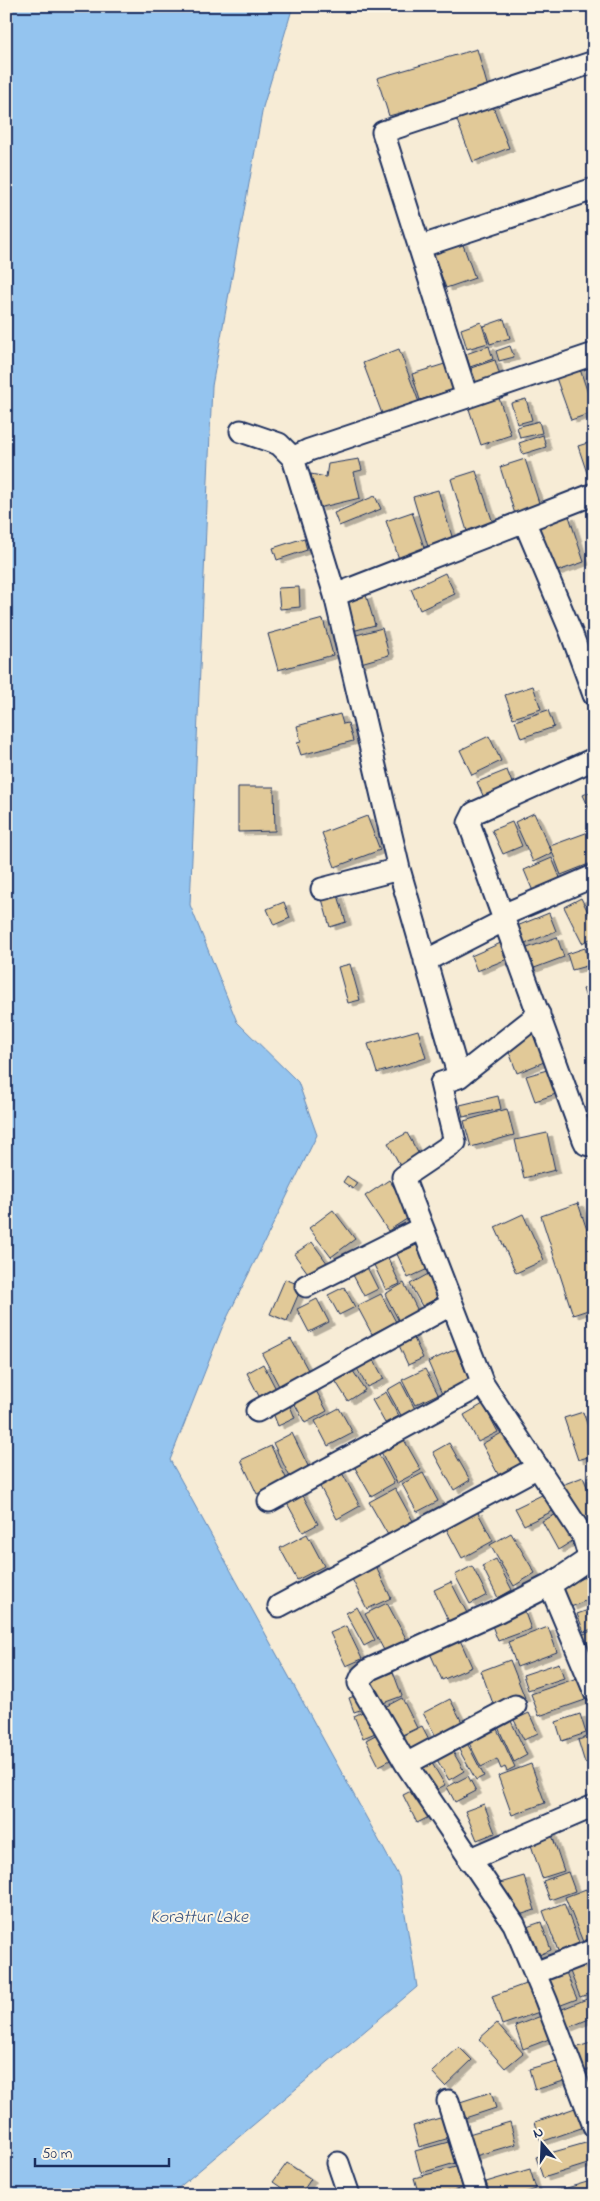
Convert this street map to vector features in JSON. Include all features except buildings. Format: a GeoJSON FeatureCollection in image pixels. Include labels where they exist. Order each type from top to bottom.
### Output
{"type":"FeatureCollection","features":[{"type":"Feature","properties":{"kind":"street"},"geometry":{"type":"LineString","coordinates":[[466,396],[383,132],[594,62]]}},
{"type":"Feature","properties":{"kind":"street"},"geometry":{"type":"LineString","coordinates":[[419,247],[594,189]]}},
{"type":"Feature","properties":{"kind":"street"},"geometry":{"type":"LineString","coordinates":[[293,458],[309,450],[594,354]]}},
{"type":"Feature","properties":{"kind":"street"},"geometry":{"type":"LineString","coordinates":[[241,431],[279,444],[293,458],[335,595],[399,869],[459,1077]]}},
{"type":"Feature","properties":{"kind":"street"},"geometry":{"type":"LineString","coordinates":[[335,595],[525,523],[594,494]]}},
{"type":"Feature","properties":{"kind":"street"},"geometry":{"type":"LineString","coordinates":[[525,523],[571,632],[594,695]]}},
{"type":"Feature","properties":{"kind":"street"},"geometry":{"type":"LineString","coordinates":[[594,759],[471,816],[469,823],[540,1014],[584,1140],[586,1144],[594,1146]]}},
{"type":"Feature","properties":{"kind":"street"},"geometry":{"type":"LineString","coordinates":[[322,890],[399,869]]}},
{"type":"Feature","properties":{"kind":"street"},"geometry":{"type":"LineString","coordinates":[[425,961],[504,917],[594,876]]}},
{"type":"Feature","properties":{"kind":"street"},"geometry":{"type":"LineString","coordinates":[[540,1014],[459,1077],[441,1083],[455,1142],[403,1177],[483,1384],[538,1466],[589,1534],[587,1560],[550,1585],[499,1611],[377,1665],[362,1676],[359,1683],[406,1764],[514,1924],[594,2126]]}},
{"type":"Feature","properties":{"kind":"street"},"geometry":{"type":"LineString","coordinates":[[306,1286],[422,1228]]}},
{"type":"Feature","properties":{"kind":"street"},"geometry":{"type":"LineString","coordinates":[[257,1412],[452,1304]]}},
{"type":"Feature","properties":{"kind":"street"},"geometry":{"type":"LineString","coordinates":[[269,1501],[483,1384]]}},
{"type":"Feature","properties":{"kind":"street"},"geometry":{"type":"LineString","coordinates":[[279,1606],[538,1466]]}},
{"type":"Feature","properties":{"kind":"street"},"geometry":{"type":"LineString","coordinates":[[550,1585],[594,1690]]}},
{"type":"Feature","properties":{"kind":"street"},"geometry":{"type":"LineString","coordinates":[[406,1764],[516,1706]]}},
{"type":"Feature","properties":{"kind":"street"},"geometry":{"type":"LineString","coordinates":[[469,1860],[594,1806]]}},
{"type":"Feature","properties":{"kind":"street"},"geometry":{"type":"LineString","coordinates":[[534,1973],[594,1950]]}},
{"type":"Feature","properties":{"kind":"street"},"geometry":{"type":"LineString","coordinates":[[448,2101],[477,2195]]}},
{"type":"Feature","properties":{"kind":"street"},"geometry":{"type":"LineString","coordinates":[[338,2163],[350,2195]]}},
{"type":"Feature","properties":{"kind":"water","name":"Korattur Lake"},"geometry":{"type":"Polygon","coordinates":[[[6,6],[293,6],[263,107],[212,386],[190,905],[237,1022],[298,1082],[317,1135],[222,1328],[170,1460],[399,1877],[417,1987],[170,2195],[6,2195],[6,6]]]}}]}
